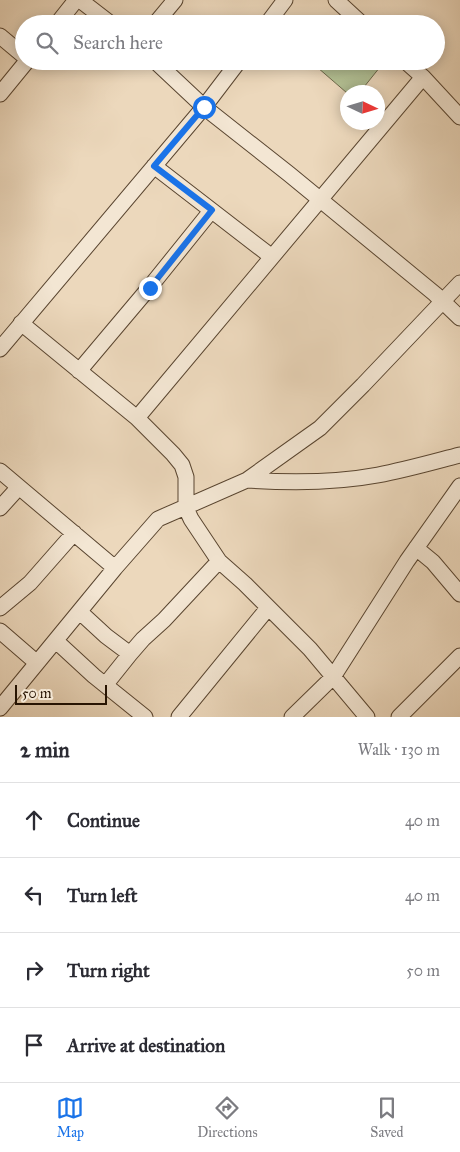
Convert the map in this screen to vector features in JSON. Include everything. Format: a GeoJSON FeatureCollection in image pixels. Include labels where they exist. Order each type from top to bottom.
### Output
{"type":"FeatureCollection","features":[{"type":"Feature","properties":{"kind":"street"},"geometry":{"type":"LineString","coordinates":[[64,15],[76,0]]}},
{"type":"Feature","properties":{"kind":"street"},"geometry":{"type":"LineString","coordinates":[[80,0],[99,15]]}},
{"type":"Feature","properties":{"kind":"street"},"geometry":{"type":"LineString","coordinates":[[162,15],[175,0]]}},
{"type":"Feature","properties":{"kind":"street"},"geometry":{"type":"LineString","coordinates":[[274,15],[285,0]]}},
{"type":"Feature","properties":{"kind":"street"},"geometry":{"type":"LineString","coordinates":[[336,0],[352,15]]}},
{"type":"Feature","properties":{"kind":"street"},"geometry":{"type":"LineString","coordinates":[[0,36],[15,48]]}},
{"type":"Feature","properties":{"kind":"street"},"geometry":{"type":"LineString","coordinates":[[0,94],[20,70]]}},
{"type":"Feature","properties":{"kind":"street"},"geometry":{"type":"LineString","coordinates":[[165,70],[204,107],[289,174],[460,318]]}},
{"type":"Feature","properties":{"kind":"street"},"geometry":{"type":"LineString","coordinates":[[0,349],[204,107],[231,70]]}},
{"type":"Feature","properties":{"kind":"street"},"geometry":{"type":"LineString","coordinates":[[416,70],[460,117]]}},
{"type":"Feature","properties":{"kind":"street"},"geometry":{"type":"LineString","coordinates":[[137,418],[423,76]]}},
{"type":"Feature","properties":{"kind":"street"},"geometry":{"type":"LineString","coordinates":[[154,166],[272,257]]}},
{"type":"Feature","properties":{"kind":"street"},"geometry":{"type":"LineString","coordinates":[[79,371],[150,288],[212,210]]}},
{"type":"Feature","properties":{"kind":"street"},"geometry":{"type":"LineString","coordinates":[[0,708],[115,568],[158,519],[247,480],[320,428],[460,282]]}},
{"type":"Feature","properties":{"kind":"street"},"geometry":{"type":"LineString","coordinates":[[21,323],[137,418],[173,454],[182,465],[186,477],[186,508],[191,519],[220,561],[310,649],[367,717]]}},
{"type":"Feature","properties":{"kind":"street"},"geometry":{"type":"LineString","coordinates":[[247,480],[278,482],[336,480],[378,475],[460,455]]}},
{"type":"Feature","properties":{"kind":"street"},"geometry":{"type":"LineString","coordinates":[[0,471],[115,568]]}},
{"type":"Feature","properties":{"kind":"street"},"geometry":{"type":"LineString","coordinates":[[292,717],[333,677],[416,548],[460,486]]}},
{"type":"Feature","properties":{"kind":"street"},"geometry":{"type":"LineString","coordinates":[[0,508],[19,487]]}},
{"type":"Feature","properties":{"kind":"street"},"geometry":{"type":"LineString","coordinates":[[4,599],[30,583],[74,533]]}},
{"type":"Feature","properties":{"kind":"street"},"geometry":{"type":"LineString","coordinates":[[416,548],[433,562],[460,594]]}},
{"type":"Feature","properties":{"kind":"street"},"geometry":{"type":"LineString","coordinates":[[106,684],[143,639],[164,620],[220,561]]}},
{"type":"Feature","properties":{"kind":"street"},"geometry":{"type":"LineString","coordinates":[[179,717],[268,608]]}},
{"type":"Feature","properties":{"kind":"street"},"geometry":{"type":"LineString","coordinates":[[80,612],[106,636],[130,654]]}},
{"type":"Feature","properties":{"kind":"street"},"geometry":{"type":"LineString","coordinates":[[0,631],[37,663]]}},
{"type":"Feature","properties":{"kind":"street"},"geometry":{"type":"LineString","coordinates":[[56,641],[94,676],[145,717]]}},
{"type":"Feature","properties":{"kind":"street"},"geometry":{"type":"LineString","coordinates":[[399,717],[460,656]]}},
{"type":"Feature","properties":{"kind":"green space"},"geometry":{"type":"Polygon","coordinates":[[[320,70],[378,70],[366,85],[340,85],[340,87],[320,70]]]}},
{"type":"Feature","properties":{"kind":"route"},"geometry":{"type":"LineString","coordinates":[[150,288],[212,210],[154,166],[204,107]]}}]}
